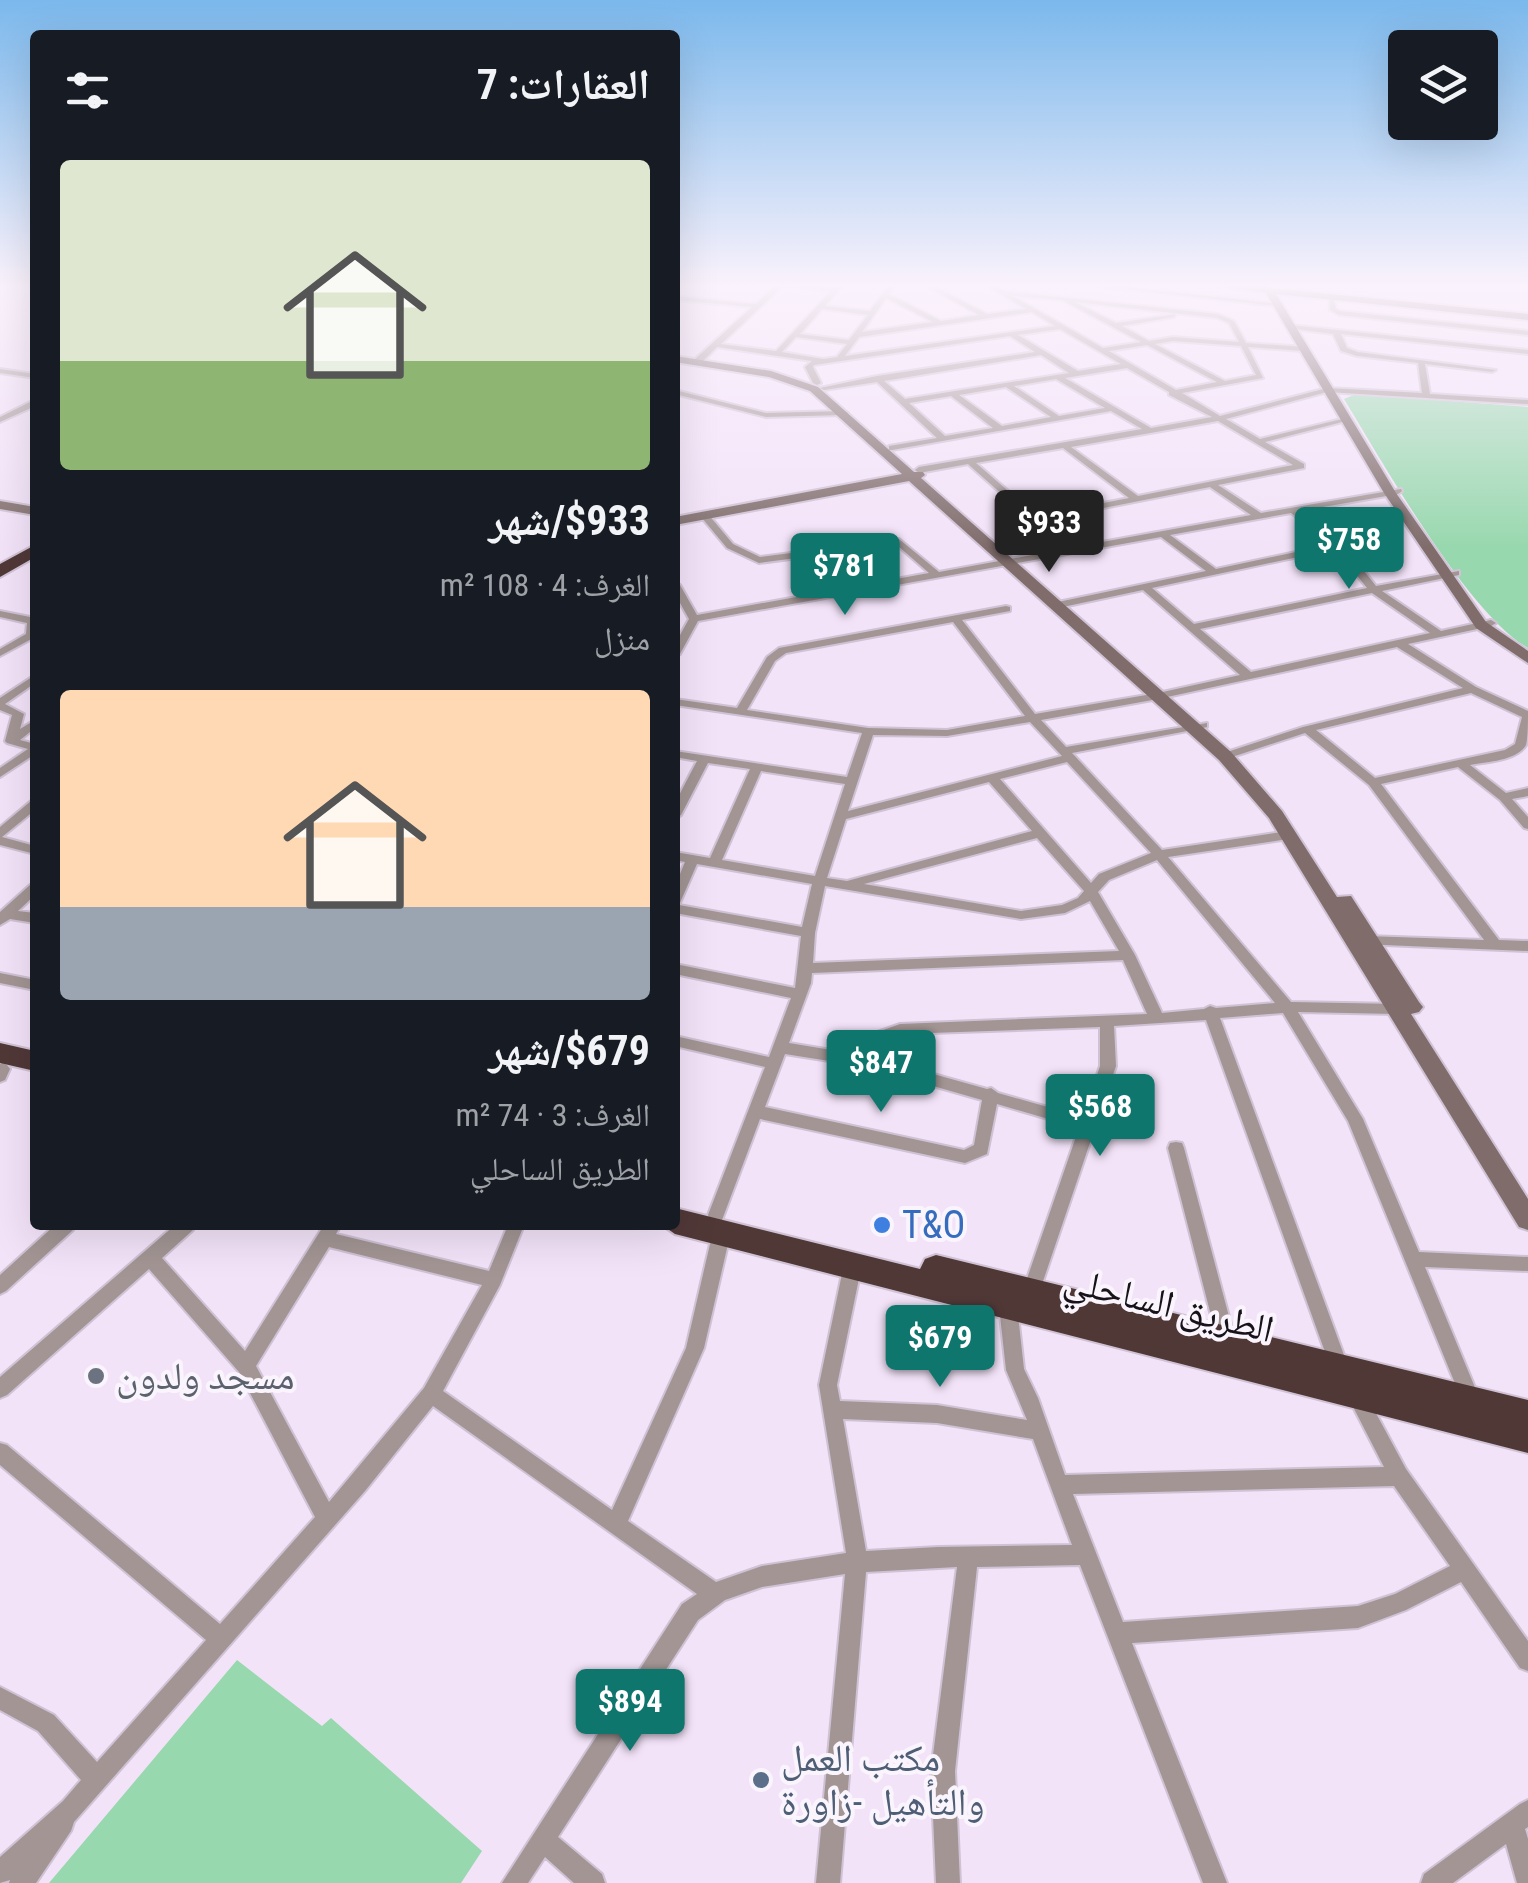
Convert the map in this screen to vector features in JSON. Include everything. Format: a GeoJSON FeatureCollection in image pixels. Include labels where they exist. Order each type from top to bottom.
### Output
{"type":"FeatureCollection","features":[{"type":"Feature","properties":{"kind":"highway"},"geometry":{"type":"LineString","coordinates":[[0,572],[30,553]]}},
{"type":"Feature","properties":{"kind":"highway"},"geometry":{"type":"LineString","coordinates":[[0,582],[30,563]]}},
{"type":"Feature","properties":{"kind":"highway"},"geometry":{"type":"LineString","coordinates":[[0,1067],[30,1063]]}},
{"type":"Feature","properties":{"kind":"highway"},"geometry":{"type":"LineString","coordinates":[[0,1067],[30,1075]]}},
{"type":"Feature","properties":{"kind":"highway","name":"الطريق الساحلي"},"geometry":{"type":"LineString","coordinates":[[680,1207],[853,1264],[1226,1340],[1528,1436]]}},
{"type":"Feature","properties":{"kind":"highway","name":"الطريق الساحلي"},"geometry":{"type":"LineString","coordinates":[[680,1221],[719,1223],[1346,1378],[1528,1416]]}},
{"type":"Feature","properties":{"kind":"street"},"geometry":{"type":"LineString","coordinates":[[755,372],[794,380],[814,389],[921,472]]}},
{"type":"Feature","properties":{"kind":"street"},"geometry":{"type":"LineString","coordinates":[[787,372],[821,385],[918,372]]}},
{"type":"Feature","properties":{"kind":"street"},"geometry":{"type":"LineString","coordinates":[[813,372],[821,385],[1276,795],[1398,1008],[1528,1220]]}},
{"type":"Feature","properties":{"kind":"street"},"geometry":{"type":"LineString","coordinates":[[902,402],[1088,372]]}},
{"type":"Feature","properties":{"kind":"street"},"geometry":{"type":"LineString","coordinates":[[1035,519],[1301,466],[1262,440],[1135,372]]}},
{"type":"Feature","properties":{"kind":"street"},"geometry":{"type":"LineString","coordinates":[[1200,372],[1224,384]]}},
{"type":"Feature","properties":{"kind":"street"},"geometry":{"type":"LineString","coordinates":[[1172,393],[1260,376],[1258,372]]}},
{"type":"Feature","properties":{"kind":"street"},"geometry":{"type":"LineString","coordinates":[[1319,372],[1346,420],[1486,624],[1528,655]]}},
{"type":"Feature","properties":{"kind":"street"},"geometry":{"type":"LineString","coordinates":[[1321,372],[1394,492]]}},
{"type":"Feature","properties":{"kind":"street"},"geometry":{"type":"LineString","coordinates":[[1423,372],[1426,394]]}},
{"type":"Feature","properties":{"kind":"street"},"geometry":{"type":"LineString","coordinates":[[1492,372],[1498,400]]}},
{"type":"Feature","properties":{"kind":"street"},"geometry":{"type":"LineString","coordinates":[[1056,376],[1151,432]]}},
{"type":"Feature","properties":{"kind":"street"},"geometry":{"type":"LineString","coordinates":[[876,378],[942,438]]}},
{"type":"Feature","properties":{"kind":"street"},"geometry":{"type":"LineString","coordinates":[[1008,385],[1057,418]]}},
{"type":"Feature","properties":{"kind":"street"},"geometry":{"type":"LineString","coordinates":[[680,517],[1151,432],[1332,390],[1528,402]]}},
{"type":"Feature","properties":{"kind":"street"},"geometry":{"type":"LineString","coordinates":[[680,393],[766,416],[844,413]]}},
{"type":"Feature","properties":{"kind":"street"},"geometry":{"type":"LineString","coordinates":[[952,394],[999,428]]}},
{"type":"Feature","properties":{"kind":"street"},"geometry":{"type":"LineString","coordinates":[[0,420],[30,405]]}},
{"type":"Feature","properties":{"kind":"street"},"geometry":{"type":"LineString","coordinates":[[892,448],[1111,409]]}},
{"type":"Feature","properties":{"kind":"street"},"geometry":{"type":"LineString","coordinates":[[1262,440],[1346,420]]}},
{"type":"Feature","properties":{"kind":"street"},"geometry":{"type":"LineString","coordinates":[[1066,447],[1138,500]]}},
{"type":"Feature","properties":{"kind":"street"},"geometry":{"type":"LineString","coordinates":[[971,463],[1035,519],[1077,548]]}},
{"type":"Feature","properties":{"kind":"street"},"geometry":{"type":"LineString","coordinates":[[680,518],[705,516],[921,472]]}},
{"type":"Feature","properties":{"kind":"street"},"geometry":{"type":"LineString","coordinates":[[1214,486],[1259,516]]}},
{"type":"Feature","properties":{"kind":"street"},"geometry":{"type":"LineString","coordinates":[[694,620],[1394,492]]}},
{"type":"Feature","properties":{"kind":"street"},"geometry":{"type":"LineString","coordinates":[[0,501],[30,504]]}},
{"type":"Feature","properties":{"kind":"street"},"geometry":{"type":"LineString","coordinates":[[0,501],[30,510]]}},
{"type":"Feature","properties":{"kind":"street"},"geometry":{"type":"LineString","coordinates":[[1292,510],[1340,545],[1374,589],[1437,634]]}},
{"type":"Feature","properties":{"kind":"street"},"geometry":{"type":"LineString","coordinates":[[705,516],[730,546],[759,560],[899,542],[938,576]]}},
{"type":"Feature","properties":{"kind":"street"},"geometry":{"type":"LineString","coordinates":[[1163,534],[1213,571]]}},
{"type":"Feature","properties":{"kind":"street"},"geometry":{"type":"LineString","coordinates":[[1062,604],[1340,545]]}},
{"type":"Feature","properties":{"kind":"street"},"geometry":{"type":"LineString","coordinates":[[1193,627],[1451,574]]}},
{"type":"Feature","properties":{"kind":"street"},"geometry":{"type":"LineString","coordinates":[[1144,587],[1246,675]]}},
{"type":"Feature","properties":{"kind":"street"},"geometry":{"type":"LineString","coordinates":[[680,595],[694,620]]}},
{"type":"Feature","properties":{"kind":"street"},"geometry":{"type":"LineString","coordinates":[[741,711],[771,659],[783,650],[1006,609]]}},
{"type":"Feature","properties":{"kind":"street"},"geometry":{"type":"LineString","coordinates":[[0,614],[30,625]]}},
{"type":"Feature","properties":{"kind":"street"},"geometry":{"type":"LineString","coordinates":[[955,618],[1031,716],[1159,854],[1287,1007],[1354,1120],[1473,1403]]}},
{"type":"Feature","properties":{"kind":"street"},"geometry":{"type":"LineString","coordinates":[[680,645],[694,620]]}},
{"type":"Feature","properties":{"kind":"street"},"geometry":{"type":"LineString","coordinates":[[680,703],[868,731],[948,734],[1162,695],[1486,624]]}},
{"type":"Feature","properties":{"kind":"street"},"geometry":{"type":"LineString","coordinates":[[0,652],[30,628]]}},
{"type":"Feature","properties":{"kind":"street"},"geometry":{"type":"LineString","coordinates":[[1373,782],[1509,753],[1520,746],[1528,715],[1472,689],[1397,642]]}},
{"type":"Feature","properties":{"kind":"street"},"geometry":{"type":"LineString","coordinates":[[19,716],[0,704],[30,682]]}},
{"type":"Feature","properties":{"kind":"street"},"geometry":{"type":"LineString","coordinates":[[1230,755],[1307,729],[1472,689]]}},
{"type":"Feature","properties":{"kind":"street"},"geometry":{"type":"LineString","coordinates":[[0,727],[19,716]]}},
{"type":"Feature","properties":{"kind":"street"},"geometry":{"type":"LineString","coordinates":[[12,741],[10,734],[19,716]]}},
{"type":"Feature","properties":{"kind":"street"},"geometry":{"type":"LineString","coordinates":[[840,817],[993,780],[1065,754],[1198,726]]}},
{"type":"Feature","properties":{"kind":"street"},"geometry":{"type":"LineString","coordinates":[[12,741],[30,727]]}},
{"type":"Feature","properties":{"kind":"street"},"geometry":{"type":"LineString","coordinates":[[1307,729],[1373,782],[1494,944]]}},
{"type":"Feature","properties":{"kind":"street"},"geometry":{"type":"LineString","coordinates":[[616,1524],[695,1348],[719,1223],[754,1111],[808,968],[808,933],[819,882],[868,731]]}},
{"type":"Feature","properties":{"kind":"street"},"geometry":{"type":"LineString","coordinates":[[12,741],[30,746]]}},
{"type":"Feature","properties":{"kind":"street"},"geometry":{"type":"LineString","coordinates":[[0,774],[30,752]]}},
{"type":"Feature","properties":{"kind":"street"},"geometry":{"type":"LineString","coordinates":[[680,755],[851,781]]}},
{"type":"Feature","properties":{"kind":"street"},"geometry":{"type":"LineString","coordinates":[[1230,755],[1363,942],[1528,1196]]}},
{"type":"Feature","properties":{"kind":"street"},"geometry":{"type":"LineString","coordinates":[[680,806],[704,760]]}},
{"type":"Feature","properties":{"kind":"street"},"geometry":{"type":"LineString","coordinates":[[1461,764],[1504,797],[1528,825]]}},
{"type":"Feature","properties":{"kind":"street"},"geometry":{"type":"LineString","coordinates":[[714,863],[757,766]]}},
{"type":"Feature","properties":{"kind":"street"},"geometry":{"type":"LineString","coordinates":[[993,780],[1091,891],[1128,954],[1157,1018]]}},
{"type":"Feature","properties":{"kind":"street"},"geometry":{"type":"LineString","coordinates":[[1504,797],[1528,792]]}},
{"type":"Feature","properties":{"kind":"street"},"geometry":{"type":"LineString","coordinates":[[0,834],[30,808]]}},
{"type":"Feature","properties":{"kind":"street"},"geometry":{"type":"LineString","coordinates":[[846,884],[1040,834]]}},
{"type":"Feature","properties":{"kind":"street"},"geometry":{"type":"LineString","coordinates":[[680,857],[1021,915],[1065,910],[1104,877],[1159,854],[1288,835]]}},
{"type":"Feature","properties":{"kind":"street"},"geometry":{"type":"LineString","coordinates":[[0,841],[30,849]]}},
{"type":"Feature","properties":{"kind":"street"},"geometry":{"type":"LineString","coordinates":[[680,890],[693,860]]}},
{"type":"Feature","properties":{"kind":"street"},"geometry":{"type":"LineString","coordinates":[[4,917],[30,893]]}},
{"type":"Feature","properties":{"kind":"street"},"geometry":{"type":"LineString","coordinates":[[680,911],[808,933]]}},
{"type":"Feature","properties":{"kind":"street"},"geometry":{"type":"LineString","coordinates":[[4,917],[30,918]]}},
{"type":"Feature","properties":{"kind":"street"},"geometry":{"type":"LineString","coordinates":[[1363,942],[1494,944],[1526,949]]}},
{"type":"Feature","properties":{"kind":"street"},"geometry":{"type":"LineString","coordinates":[[808,968],[1128,954]]}},
{"type":"Feature","properties":{"kind":"street"},"geometry":{"type":"LineString","coordinates":[[680,970],[799,994]]}},
{"type":"Feature","properties":{"kind":"street"},"geometry":{"type":"LineString","coordinates":[[0,978],[30,984]]}},
{"type":"Feature","properties":{"kind":"street"},"geometry":{"type":"LineString","coordinates":[[867,1061],[876,1038],[887,1031],[1157,1018],[1287,1007],[1398,1008]]}},
{"type":"Feature","properties":{"kind":"street"},"geometry":{"type":"LineString","coordinates":[[1210,1011],[1346,1378],[1399,1476],[1528,1660]]}},
{"type":"Feature","properties":{"kind":"street"},"geometry":{"type":"LineString","coordinates":[[1107,1020],[1108,1066],[1019,1299],[1015,1370],[1214,1883]]}},
{"type":"Feature","properties":{"kind":"street"},"geometry":{"type":"LineString","coordinates":[[680,1042],[772,1063]]}},
{"type":"Feature","properties":{"kind":"street"},"geometry":{"type":"LineString","coordinates":[[778,1047],[867,1061],[1087,1124]]}},
{"type":"Feature","properties":{"kind":"street"},"geometry":{"type":"LineString","coordinates":[[754,1111],[964,1157],[981,1149],[992,1094]]}},
{"type":"Feature","properties":{"kind":"street"},"geometry":{"type":"LineString","coordinates":[[1176,1148],[1226,1340]]}},
{"type":"Feature","properties":{"kind":"street"},"geometry":{"type":"LineString","coordinates":[[3,1281],[61,1230]]}},
{"type":"Feature","properties":{"kind":"street"},"geometry":{"type":"LineString","coordinates":[[0,1389],[181,1230]]}},
{"type":"Feature","properties":{"kind":"street"},"geometry":{"type":"LineString","coordinates":[[21,1883],[71,1809],[327,1519],[430,1394],[494,1280],[514,1230]]}},
{"type":"Feature","properties":{"kind":"street"},"geometry":{"type":"LineString","coordinates":[[246,1366],[329,1232],[494,1280]]}},
{"type":"Feature","properties":{"kind":"street"},"geometry":{"type":"LineString","coordinates":[[150,1257],[246,1366],[327,1519]]}},
{"type":"Feature","properties":{"kind":"street"},"geometry":{"type":"LineString","coordinates":[[1412,1259],[1528,1264]]}},
{"type":"Feature","properties":{"kind":"street"},"geometry":{"type":"LineString","coordinates":[[828,1883],[858,1560],[828,1385],[853,1264]]}},
{"type":"Feature","properties":{"kind":"street"},"geometry":{"type":"LineString","coordinates":[[430,1394],[712,1592]]}},
{"type":"Feature","properties":{"kind":"street"},"geometry":{"type":"LineString","coordinates":[[833,1410],[937,1414],[1041,1431]]}},
{"type":"Feature","properties":{"kind":"street"},"geometry":{"type":"LineString","coordinates":[[0,1452],[221,1638]]}},
{"type":"Feature","properties":{"kind":"street"},"geometry":{"type":"LineString","coordinates":[[1059,1485],[1399,1476]]}},
{"type":"Feature","properties":{"kind":"street"},"geometry":{"type":"LineString","coordinates":[[514,1883],[690,1612],[712,1592],[858,1560],[1086,1556]]}},
{"type":"Feature","properties":{"kind":"street"},"geometry":{"type":"LineString","coordinates":[[948,1883],[944,1771],[968,1558]]}},
{"type":"Feature","properties":{"kind":"street"},"geometry":{"type":"LineString","coordinates":[[1117,1633],[1358,1617],[1399,1603],[1463,1570]]}},
{"type":"Feature","properties":{"kind":"street"},"geometry":{"type":"LineString","coordinates":[[0,1698],[46,1723],[96,1780]]}},
{"type":"Feature","properties":{"kind":"street"},"geometry":{"type":"LineString","coordinates":[[0,1873],[71,1809]]}},
{"type":"Feature","properties":{"kind":"street"},"geometry":{"type":"LineString","coordinates":[[1434,1883],[1520,1818],[1528,1880]]}},
{"type":"Feature","properties":{"kind":"street"},"geometry":{"type":"LineString","coordinates":[[543,1840],[593,1883]]}},
{"type":"Feature","properties":{"kind":"green space"},"geometry":{"type":"Polygon","coordinates":[[[1356,394],[1528,407],[1528,648],[1479,604],[1428,535],[1344,399],[1356,394]]]}},
{"type":"Feature","properties":{"kind":"green space"},"geometry":{"type":"Polygon","coordinates":[[[237,1660],[322,1726],[331,1718],[482,1851],[461,1883],[49,1883],[237,1660]]]}},
{"type":"Feature","properties":{"kind":"place","name":"T&O"},"geometry":{"type":"Point","coordinates":[882,1225]}},
{"type":"Feature","properties":{"kind":"place","name":"مسجد ولدون"},"geometry":{"type":"Point","coordinates":[96,1376]}},
{"type":"Feature","properties":{"kind":"place","name":"مكتب العمل والتأهيل -زاورة"},"geometry":{"type":"Point","coordinates":[761,1780]}}]}
